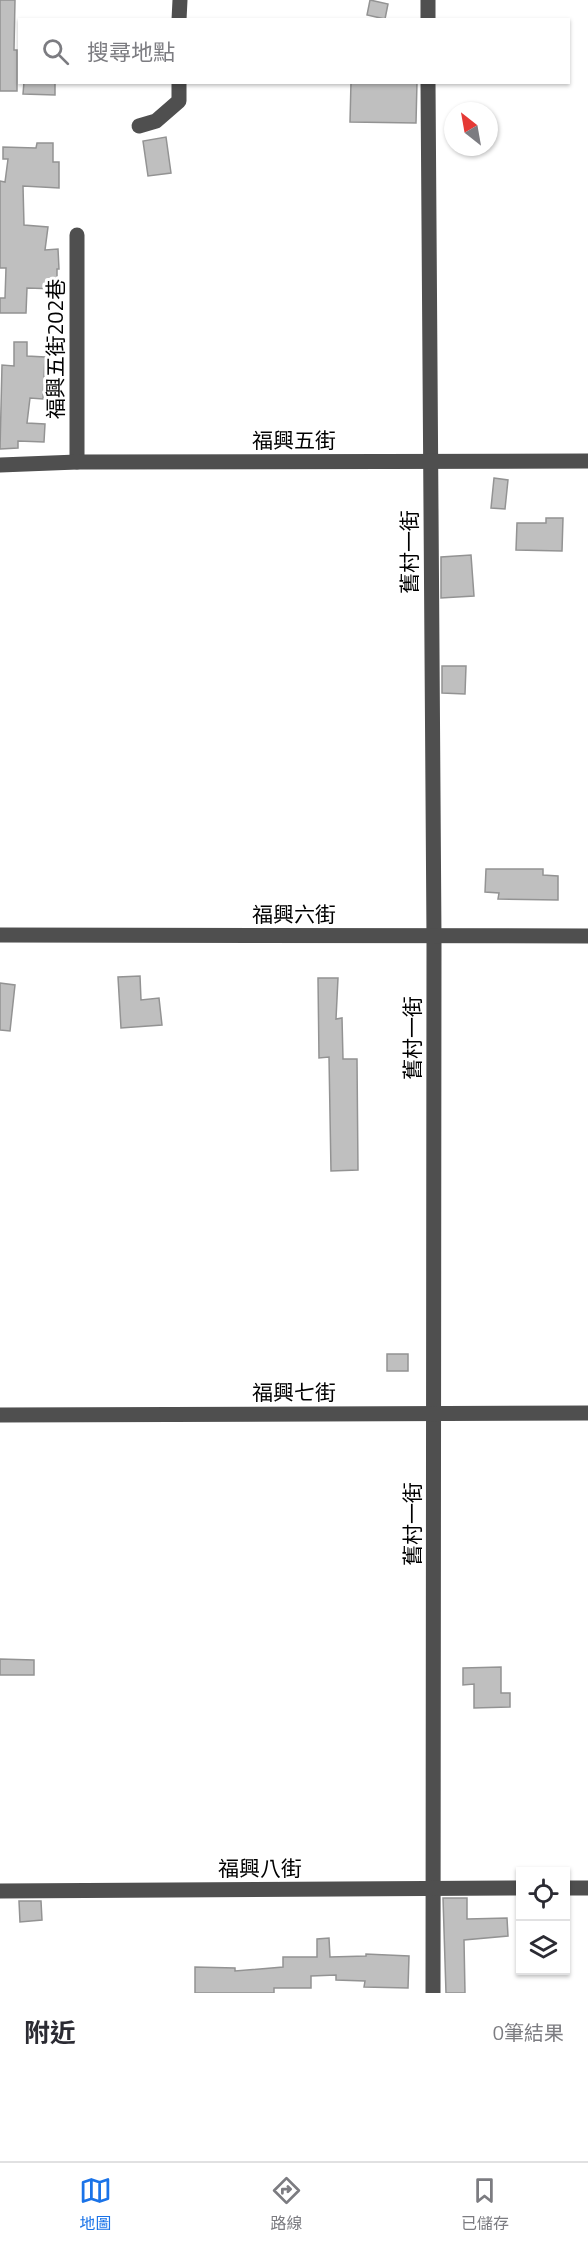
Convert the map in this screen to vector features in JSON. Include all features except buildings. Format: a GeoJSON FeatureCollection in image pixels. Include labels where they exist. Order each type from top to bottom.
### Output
{"type":"FeatureCollection","features":[{"type":"Feature","properties":{"kind":"street"},"geometry":{"type":"LineString","coordinates":[[179,18],[180,0]]}},
{"type":"Feature","properties":{"kind":"street"},"geometry":{"type":"LineString","coordinates":[[428,0],[428,18]]}},
{"type":"Feature","properties":{"kind":"street"},"geometry":{"type":"LineString","coordinates":[[139,126],[156,122],[179,101],[179,84]]}},
{"type":"Feature","properties":{"kind":"street","name":"舊村一街"},"geometry":{"type":"LineString","coordinates":[[428,84],[434,937],[435,1889],[433,1993]]}},
{"type":"Feature","properties":{"kind":"street","name":"福興五街202巷"},"geometry":{"type":"LineString","coordinates":[[78,235],[78,462]]}},
{"type":"Feature","properties":{"kind":"street","name":"福興五街"},"geometry":{"type":"LineString","coordinates":[[0,465],[78,462],[588,461]]}},
{"type":"Feature","properties":{"kind":"street","name":"福興六街"},"geometry":{"type":"LineString","coordinates":[[0,935],[588,936]]}},
{"type":"Feature","properties":{"kind":"street","name":"福興七街"},"geometry":{"type":"LineString","coordinates":[[0,1415],[588,1413]]}},
{"type":"Feature","properties":{"kind":"street","name":"福興八街"},"geometry":{"type":"LineString","coordinates":[[0,1891],[516,1888]]}},
{"type":"Feature","properties":{"kind":"street"},"geometry":{"type":"LineString","coordinates":[[570,1888],[588,1888]]}}]}
